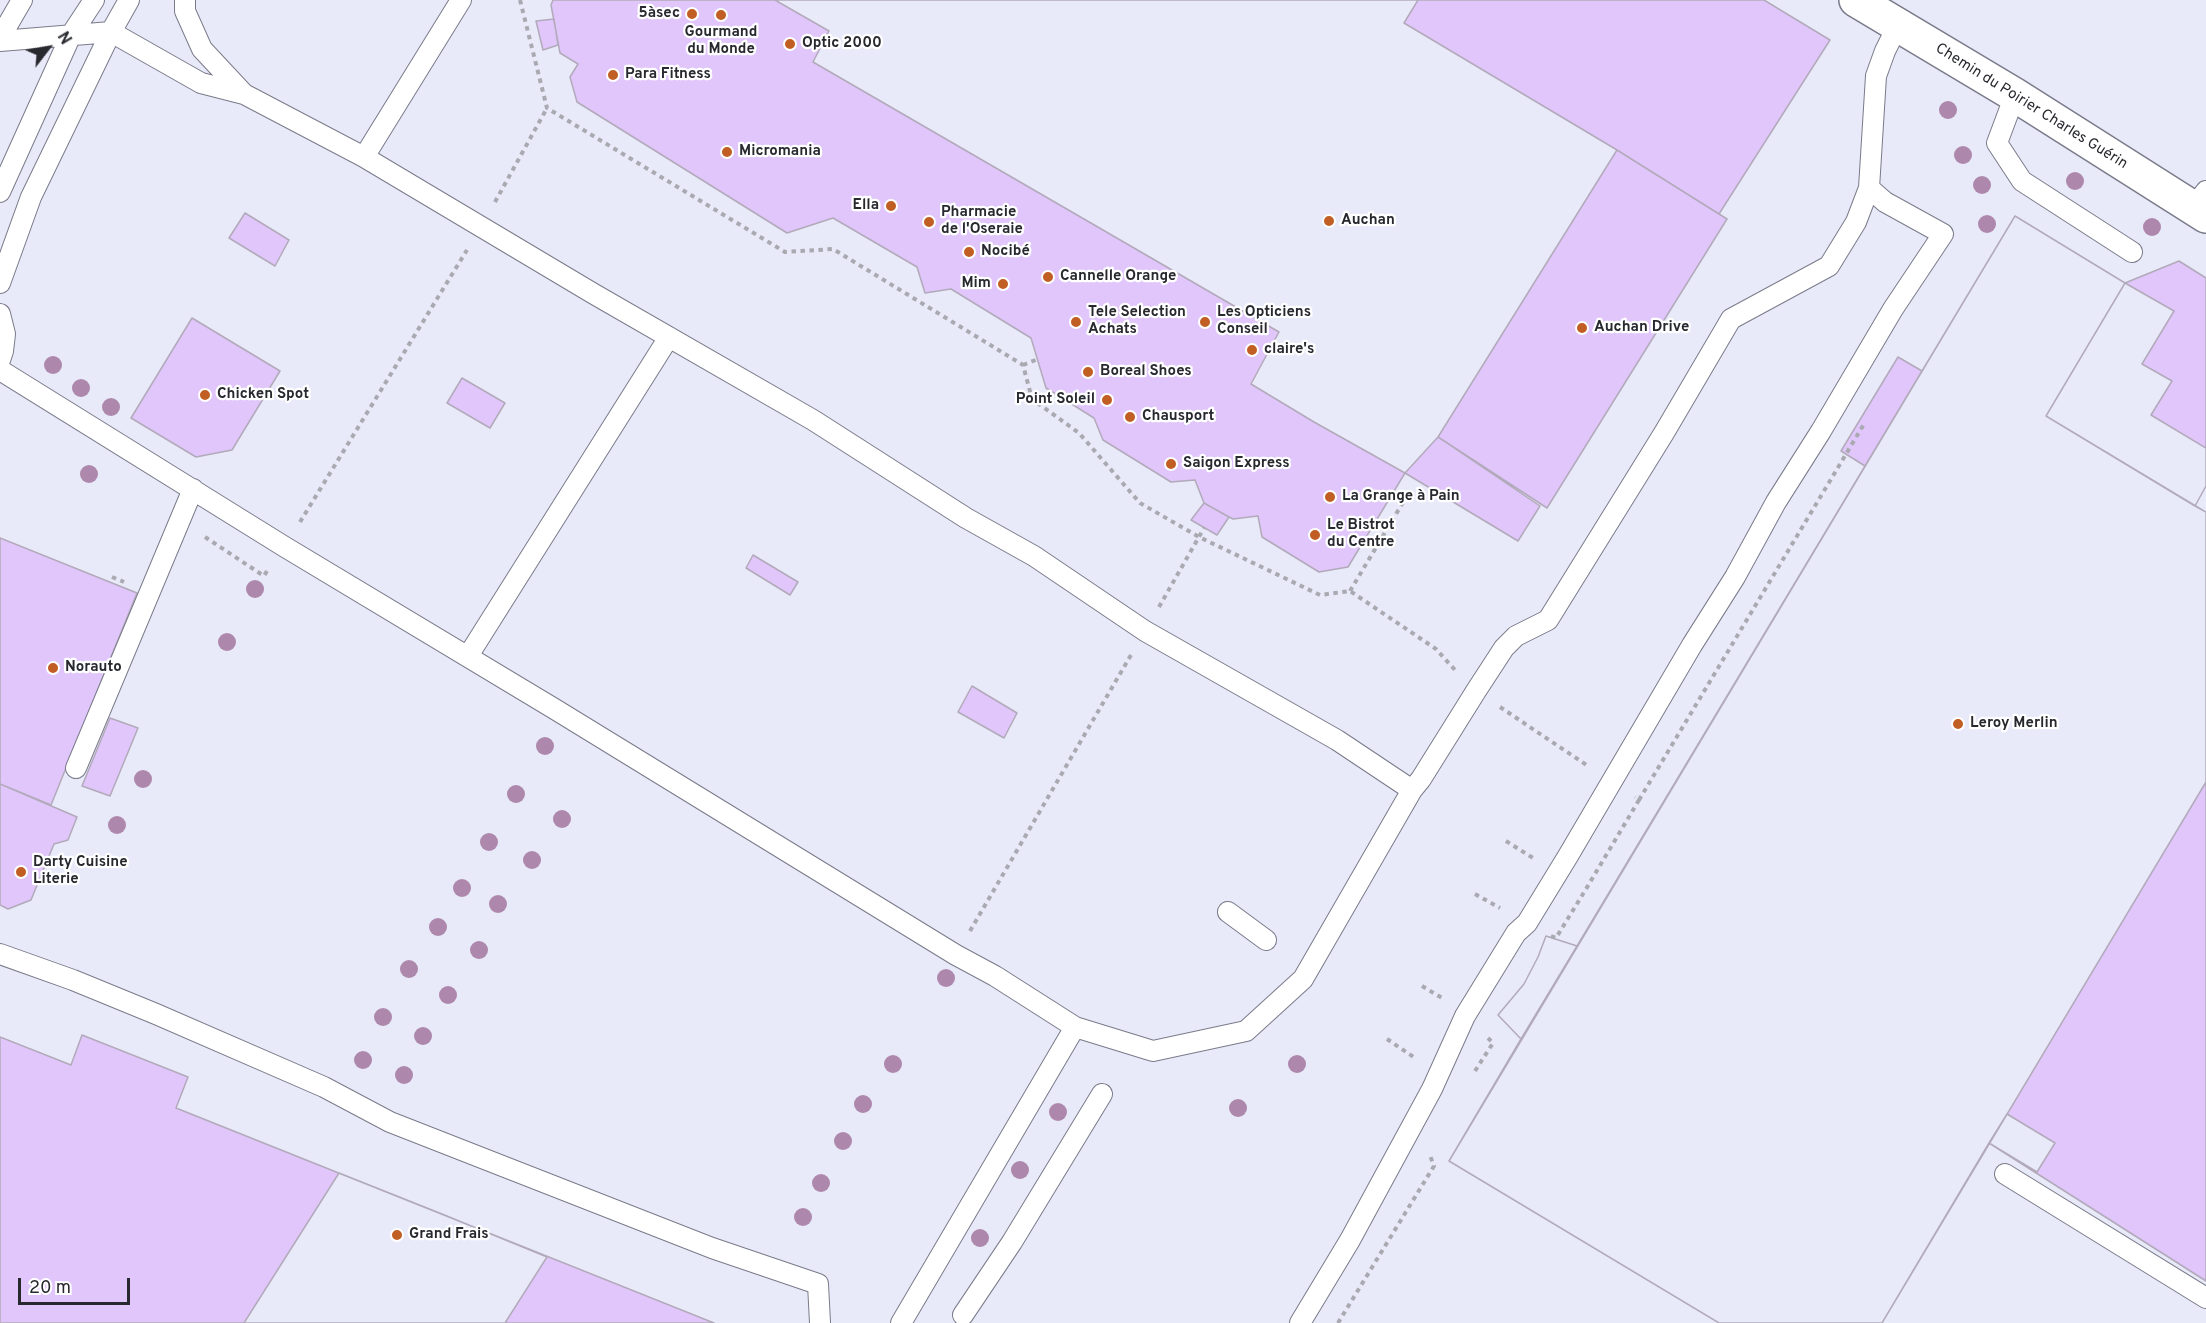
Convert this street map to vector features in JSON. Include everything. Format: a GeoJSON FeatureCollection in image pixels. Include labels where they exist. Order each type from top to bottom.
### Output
{"type":"FeatureCollection","features":[{"type":"Feature","properties":{"kind":"street","name":"Chemin du Poirier Charles Guérin"},"geometry":{"type":"LineString","coordinates":[[1877,9],[2015,95],[2202,205]]}},
{"type":"Feature","properties":{"kind":"lane"},"geometry":{"type":"LineString","coordinates":[[0,40],[22,0]]}},
{"type":"Feature","properties":{"kind":"lane"},"geometry":{"type":"LineString","coordinates":[[0,192],[71,35],[94,0]]}},
{"type":"Feature","properties":{"kind":"lane"},"geometry":{"type":"LineString","coordinates":[[0,283],[31,197],[111,32],[129,0]]}},
{"type":"Feature","properties":{"kind":"lane"},"geometry":{"type":"LineString","coordinates":[[184,0],[185,11],[202,49],[244,94]]}},
{"type":"Feature","properties":{"kind":"lane"},"geometry":{"type":"LineString","coordinates":[[364,157],[461,0]]}},
{"type":"Feature","properties":{"kind":"lane"},"geometry":{"type":"LineString","coordinates":[[0,370],[285,547],[468,656],[956,955],[995,976],[1075,1027],[1153,1051],[1246,1031],[1304,979],[1412,789],[1421,779],[1504,648],[1516,636],[1548,620],[1665,433],[1731,319],[1829,266],[1856,222],[1869,188],[1875,76],[1885,51],[1877,9]]}},
{"type":"Feature","properties":{"kind":"lane"},"geometry":{"type":"LineString","coordinates":[[0,40],[111,32],[201,83],[244,94],[364,157],[813,420],[966,518],[1034,556],[1145,631],[1337,740],[1412,789]]}},
{"type":"Feature","properties":{"kind":"lane"},"geometry":{"type":"LineString","coordinates":[[2015,95],[1997,143],[2022,181],[2132,252]]}},
{"type":"Feature","properties":{"kind":"lane"},"geometry":{"type":"LineString","coordinates":[[1300,1323],[1350,1240],[1432,1089],[1465,1016],[1516,933],[1527,922],[1613,782],[1692,645],[1735,577],[1776,502],[1893,309],[1943,234],[1885,202],[1869,188]]}},
{"type":"Feature","properties":{"kind":"lane"},"geometry":{"type":"LineString","coordinates":[[0,314],[5,334],[0,360]]}},
{"type":"Feature","properties":{"kind":"lane"},"geometry":{"type":"LineString","coordinates":[[468,656],[669,337]]}},
{"type":"Feature","properties":{"kind":"lane"},"geometry":{"type":"LineString","coordinates":[[76,768],[193,489]]}},
{"type":"Feature","properties":{"kind":"lane"},"geometry":{"type":"LineString","coordinates":[[1228,912],[1266,940]]}},
{"type":"Feature","properties":{"kind":"lane"},"geometry":{"type":"LineString","coordinates":[[0,954],[73,980],[156,1014],[324,1087],[390,1122],[712,1248],[818,1284],[820,1323]]}},
{"type":"Feature","properties":{"kind":"lane"},"geometry":{"type":"LineString","coordinates":[[901,1323],[1075,1027]]}},
{"type":"Feature","properties":{"kind":"lane"},"geometry":{"type":"LineString","coordinates":[[963,1315],[1012,1242],[1102,1094]]}},
{"type":"Feature","properties":{"kind":"lane"},"geometry":{"type":"LineString","coordinates":[[2005,1174],[2206,1298]]}},
{"type":"Feature","properties":{"kind":"path"},"geometry":{"type":"LineString","coordinates":[[195,531],[264,576],[285,547],[481,226],[547,108],[520,0]]}},
{"type":"Feature","properties":{"kind":"path"},"geometry":{"type":"LineString","coordinates":[[547,108],[784,252],[833,249],[1023,365],[1032,399],[1079,433],[1140,503],[1199,537],[1320,595],[1350,591],[1436,649],[1476,691],[1639,800]]}},
{"type":"Feature","properties":{"kind":"path"},"geometry":{"type":"LineString","coordinates":[[1023,365],[1038,360]]}},
{"type":"Feature","properties":{"kind":"path"},"geometry":{"type":"LineString","coordinates":[[1475,894],[1556,938],[1864,424]]}},
{"type":"Feature","properties":{"kind":"path"},"geometry":{"type":"LineString","coordinates":[[1350,591],[1408,494]]}},
{"type":"Feature","properties":{"kind":"path"},"geometry":{"type":"LineString","coordinates":[[956,955],[1204,528]]}},
{"type":"Feature","properties":{"kind":"path"},"geometry":{"type":"LineString","coordinates":[[112,577],[140,589],[152,588]]}},
{"type":"Feature","properties":{"kind":"shaded area"},"geometry":{"type":"Polygon","coordinates":[[[0,0],[2206,0],[2206,1323],[0,1323],[0,0]]]}},
{"type":"Feature","properties":{"kind":"building"},"geometry":{"type":"Polygon","coordinates":[[[553,0],[1764,0],[1830,40],[1719,214],[1617,150],[1438,437],[1540,506],[1518,541],[1405,473],[1348,567],[1319,572],[1262,537],[1258,516],[1233,519],[1204,503],[1195,480],[1171,482],[1103,440],[1094,418],[1046,388],[1031,338],[951,289],[925,293],[917,267],[833,218],[787,233],[577,102],[570,77],[578,64],[560,53],[551,5],[553,0]]]}},
{"type":"Feature","properties":{"kind":"building","name":"Auchan"},"geometry":{"type":"Polygon","coordinates":[[[775,0],[1418,0],[1404,23],[1617,150],[1438,437],[1405,473],[1251,384],[1279,332],[813,62],[829,31],[775,0]]]}},
{"type":"Feature","properties":{"kind":"building"},"geometry":{"type":"Polygon","coordinates":[[[554,19],[558,45],[543,50],[536,21],[554,19]]]}},
{"type":"Feature","properties":{"kind":"building","name":"Auchan Drive"},"geometry":{"type":"Polygon","coordinates":[[[1617,150],[1727,219],[1547,508],[1438,437],[1617,150]]]}},
{"type":"Feature","properties":{"kind":"building"},"geometry":{"type":"Polygon","coordinates":[[[245,213],[289,240],[275,266],[229,238],[245,213]]]}},
{"type":"Feature","properties":{"kind":"building","name":"Leroy Merlin"},"geometry":{"type":"Polygon","coordinates":[[[2015,216],[2125,283],[2046,416],[2206,512],[2206,782],[1882,1323],[1719,1323],[1449,1161],[2015,216]]]}},
{"type":"Feature","properties":{"kind":"building","name":"Leroy Merlin"},"geometry":{"type":"Polygon","coordinates":[[[2015,216],[2125,283],[2179,261],[2206,278],[2206,486],[2195,506],[2206,512],[2206,1281],[1989,1143],[1882,1323],[1719,1323],[1449,1161],[1521,1039],[1498,1015],[1524,984],[1546,936],[1577,946],[2015,216]]]}},
{"type":"Feature","properties":{"kind":"building"},"geometry":{"type":"Polygon","coordinates":[[[2125,283],[2174,311],[2142,364],[2172,381],[2151,415],[2206,448],[2206,486],[2195,506],[2046,416],[2125,283]]]}},
{"type":"Feature","properties":{"kind":"building","name":"Chicken Spot"},"geometry":{"type":"Polygon","coordinates":[[[192,318],[280,371],[232,450],[196,457],[131,418],[192,318]]]}},
{"type":"Feature","properties":{"kind":"building"},"geometry":{"type":"Polygon","coordinates":[[[1898,357],[1922,371],[1865,466],[1841,451],[1898,357]]]}},
{"type":"Feature","properties":{"kind":"building"},"geometry":{"type":"Polygon","coordinates":[[[462,378],[505,403],[490,428],[447,403],[462,378]]]}},
{"type":"Feature","properties":{"kind":"building"},"geometry":{"type":"Polygon","coordinates":[[[1204,503],[1229,517],[1217,535],[1191,520],[1204,503]]]}},
{"type":"Feature","properties":{"kind":"building","name":"Norauto"},"geometry":{"type":"Polygon","coordinates":[[[0,538],[137,593],[51,805],[0,784],[0,538]]]}},
{"type":"Feature","properties":{"kind":"building"},"geometry":{"type":"Polygon","coordinates":[[[753,555],[798,582],[790,595],[746,568],[753,555]]]}},
{"type":"Feature","properties":{"kind":"building"},"geometry":{"type":"Polygon","coordinates":[[[972,686],[1017,713],[1004,738],[958,712],[972,686]]]}},
{"type":"Feature","properties":{"kind":"building"},"geometry":{"type":"Polygon","coordinates":[[[110,718],[138,728],[110,796],[82,786],[110,718]]]}},
{"type":"Feature","properties":{"kind":"building","name":"Darty Cuisine Literie"},"geometry":{"type":"Polygon","coordinates":[[[0,784],[77,817],[68,840],[54,844],[31,900],[8,909],[0,905],[0,784]]]}},
{"type":"Feature","properties":{"kind":"building"},"geometry":{"type":"Polygon","coordinates":[[[1546,936],[1577,946],[1521,1039],[1498,1015],[1524,984],[1546,936]]]}},
{"type":"Feature","properties":{"kind":"building"},"geometry":{"type":"Polygon","coordinates":[[[82,1035],[188,1077],[176,1108],[714,1323],[0,1323],[0,1037],[71,1065],[82,1035]]]}},
{"type":"Feature","properties":{"kind":"building"},"geometry":{"type":"Polygon","coordinates":[[[2007,1114],[2055,1143],[2037,1172],[1989,1143],[2007,1114]]]}},
{"type":"Feature","properties":{"kind":"building","name":"Grand Frais"},"geometry":{"type":"Polygon","coordinates":[[[339,1173],[547,1257],[505,1323],[244,1323],[339,1173]]]}},
{"type":"Feature","properties":{"kind":"place","name":"5àsec"},"geometry":{"type":"Point","coordinates":[692,14]}},
{"type":"Feature","properties":{"kind":"place","name":"Gourmand du Monde"},"geometry":{"type":"Point","coordinates":[721,15]}},
{"type":"Feature","properties":{"kind":"place","name":"Optic 2000"},"geometry":{"type":"Point","coordinates":[790,44]}},
{"type":"Feature","properties":{"kind":"place","name":"Para Fitness"},"geometry":{"type":"Point","coordinates":[613,75]}},
{"type":"Feature","properties":{"kind":"place","name":"Micromania"},"geometry":{"type":"Point","coordinates":[727,152]}},
{"type":"Feature","properties":{"kind":"place","name":"Ella"},"geometry":{"type":"Point","coordinates":[891,206]}},
{"type":"Feature","properties":{"kind":"place","name":"Auchan"},"geometry":{"type":"Point","coordinates":[1329,221]}},
{"type":"Feature","properties":{"kind":"place","name":"Pharmacie de l'Oseraie"},"geometry":{"type":"Point","coordinates":[929,222]}},
{"type":"Feature","properties":{"kind":"place","name":"Nocibé"},"geometry":{"type":"Point","coordinates":[969,252]}},
{"type":"Feature","properties":{"kind":"place","name":"Cannelle Orange"},"geometry":{"type":"Point","coordinates":[1048,277]}},
{"type":"Feature","properties":{"kind":"place","name":"Mim"},"geometry":{"type":"Point","coordinates":[1003,284]}},
{"type":"Feature","properties":{"kind":"place","name":"Tele Selection Achats"},"geometry":{"type":"Point","coordinates":[1076,322]}},
{"type":"Feature","properties":{"kind":"place","name":"Les Opticiens Conseil"},"geometry":{"type":"Point","coordinates":[1205,322]}},
{"type":"Feature","properties":{"kind":"place","name":"Auchan Drive"},"geometry":{"type":"Point","coordinates":[1582,328]}},
{"type":"Feature","properties":{"kind":"place","name":"claire's"},"geometry":{"type":"Point","coordinates":[1252,350]}},
{"type":"Feature","properties":{"kind":"place","name":"Boreal Shoes"},"geometry":{"type":"Point","coordinates":[1088,372]}},
{"type":"Feature","properties":{"kind":"place","name":"Chicken Spot"},"geometry":{"type":"Point","coordinates":[205,395]}},
{"type":"Feature","properties":{"kind":"place","name":"Point Soleil"},"geometry":{"type":"Point","coordinates":[1107,400]}},
{"type":"Feature","properties":{"kind":"place","name":"Chausport"},"geometry":{"type":"Point","coordinates":[1130,417]}},
{"type":"Feature","properties":{"kind":"place","name":"Saigon Express"},"geometry":{"type":"Point","coordinates":[1171,464]}},
{"type":"Feature","properties":{"kind":"place","name":"La Grange à Pain"},"geometry":{"type":"Point","coordinates":[1330,497]}},
{"type":"Feature","properties":{"kind":"place","name":"Le Bistrot du Centre"},"geometry":{"type":"Point","coordinates":[1315,535]}},
{"type":"Feature","properties":{"kind":"place","name":"Norauto"},"geometry":{"type":"Point","coordinates":[53,668]}},
{"type":"Feature","properties":{"kind":"place","name":"Leroy Merlin"},"geometry":{"type":"Point","coordinates":[1958,724]}},
{"type":"Feature","properties":{"kind":"place","name":"Darty Cuisine Literie"},"geometry":{"type":"Point","coordinates":[21,872]}},
{"type":"Feature","properties":{"kind":"place","name":"Grand Frais"},"geometry":{"type":"Point","coordinates":[397,1235]}}]}
